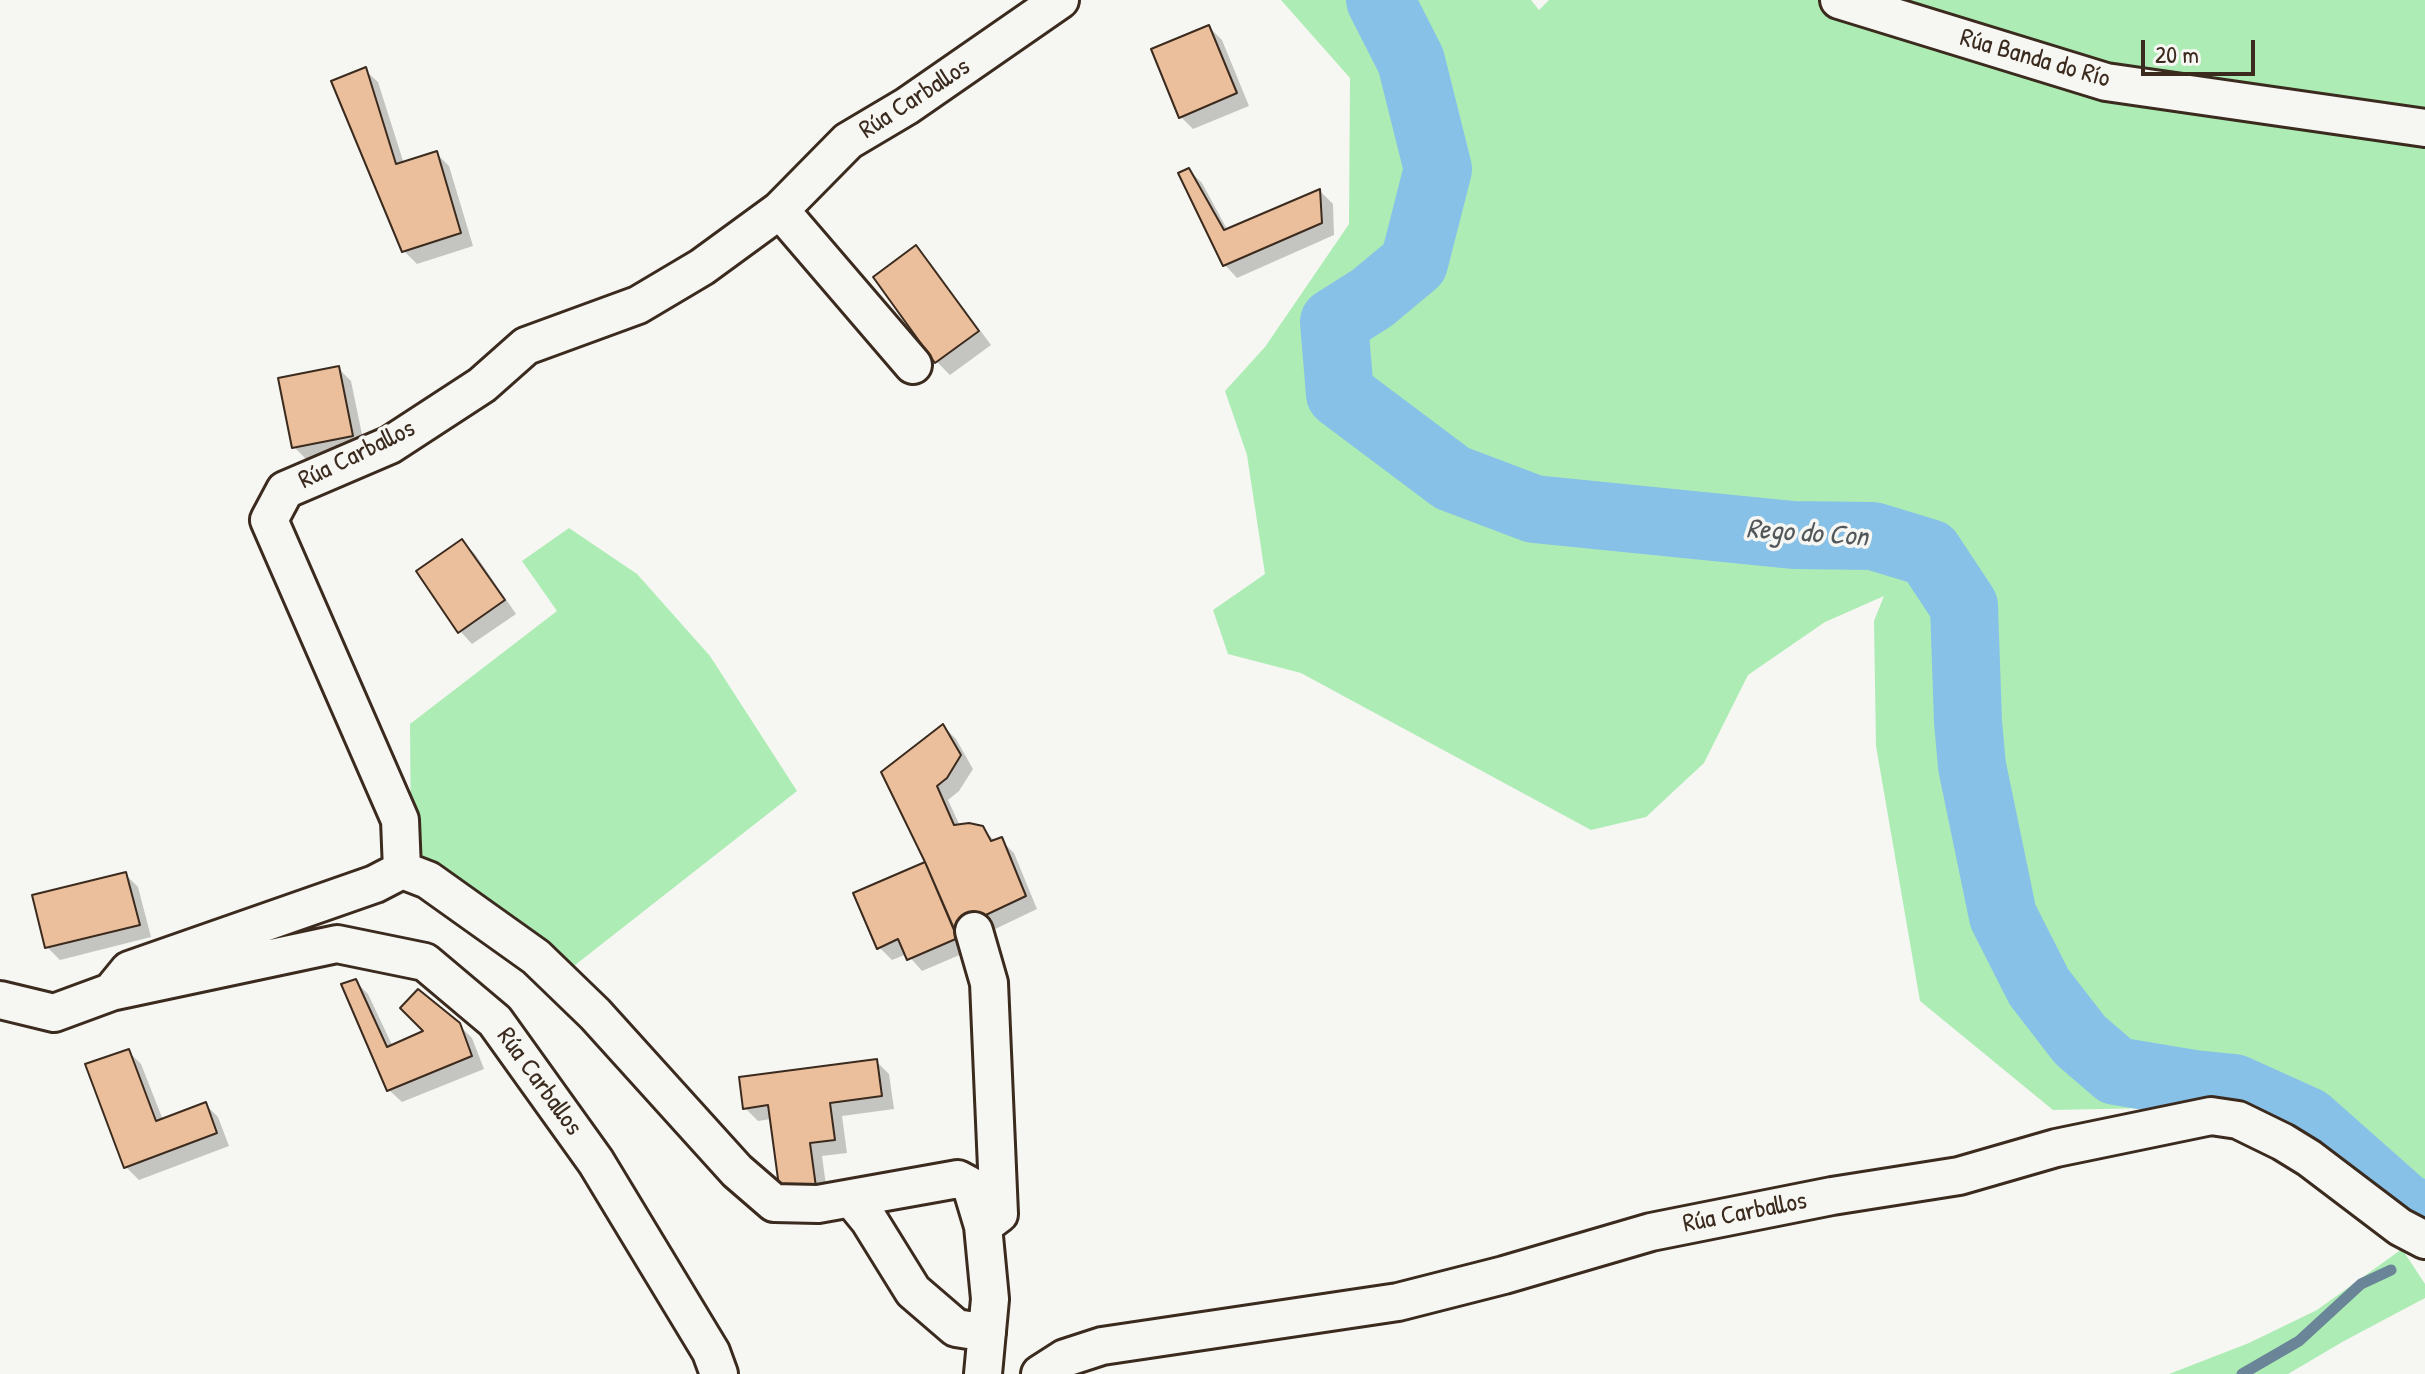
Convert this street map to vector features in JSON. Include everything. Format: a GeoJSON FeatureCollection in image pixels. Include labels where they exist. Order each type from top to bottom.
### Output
{"type":"FeatureCollection","features":[{"type":"Feature","properties":{"kind":"street","name":"Rúa Carballos"},"geometry":{"type":"LineString","coordinates":[[111,992],[129,970],[375,884],[402,870],[400,820],[269,520],[285,490],[390,445],[482,385],[526,346],[638,305],[702,267],[780,210],[848,141],[919,98],[1060,0]]}},
{"type":"Feature","properties":{"kind":"street","name":"Rúa Banda do Río"},"geometry":{"type":"LineString","coordinates":[[1839,0],[2106,82],[2425,128]]}},
{"type":"Feature","properties":{"kind":"street"},"geometry":{"type":"LineString","coordinates":[[780,210],[913,365]]}},
{"type":"Feature","properties":{"kind":"street"},"geometry":{"type":"LineString","coordinates":[[402,870],[428,880],[536,957],[595,1014],[737,1171],[774,1203],[818,1204],[958,1179],[971,1186],[983,1226],[990,1299],[983,1374]]}},
{"type":"Feature","properties":{"kind":"street"},"geometry":{"type":"LineString","coordinates":[[974,931],[989,983],[999,1214],[983,1226]]}},
{"type":"Feature","properties":{"kind":"street","name":"Rúa Carballos"},"geometry":{"type":"LineString","coordinates":[[0,1000],[54,1013],[111,992],[337,944],[425,962],[495,1021],[578,1136],[711,1352],[719,1374]]}},
{"type":"Feature","properties":{"kind":"street","name":"Rúa Carballos"},"geometry":{"type":"LineString","coordinates":[[1040,1374],[1065,1358],[1102,1346],[1398,1302],[1651,1232],[1832,1196],[1959,1176],[2056,1148],[2211,1116],[2238,1120],[2283,1142],[2400,1227],[2425,1240]]}},
{"type":"Feature","properties":{"kind":"street"},"geometry":{"type":"LineString","coordinates":[[851,1198],[869,1220],[913,1291],[956,1328],[987,1333]]}},
{"type":"Feature","properties":{"kind":"green space"},"geometry":{"type":"Polygon","coordinates":[[[1281,0],[1531,0],[1539,10],[1549,0],[2425,0],[2425,1222],[2400,1209],[2356,1170],[2248,1106],[2053,1110],[1920,1001],[1876,746],[1874,621],[1884,596],[1825,622],[1748,675],[1704,763],[1646,817],[1591,830],[1301,673],[1228,654],[1213,610],[1265,574],[1247,455],[1225,391],[1265,347],[1349,224],[1350,78],[1281,0]]]}},
{"type":"Feature","properties":{"kind":"green space"},"geometry":{"type":"Polygon","coordinates":[[[569,528],[637,574],[710,656],[797,791],[570,969],[411,848],[410,724],[557,611],[522,561],[569,528]]]}},
{"type":"Feature","properties":{"kind":"green space"},"geometry":{"type":"Polygon","coordinates":[[[2402,1249],[2425,1284],[2425,1298],[2288,1374],[2169,1374],[2249,1343],[2317,1310],[2402,1249]]]}},
{"type":"Feature","properties":{"kind":"building"},"geometry":{"type":"Polygon","coordinates":[[[1209,25],[1237,93],[1179,118],[1151,49],[1209,25]]]}},
{"type":"Feature","properties":{"kind":"building"},"geometry":{"type":"Polygon","coordinates":[[[366,67],[396,164],[437,151],[461,233],[402,252],[331,81],[366,67]]]}},
{"type":"Feature","properties":{"kind":"building"},"geometry":{"type":"Polygon","coordinates":[[[1189,168],[1224,230],[1320,189],[1322,223],[1223,266],[1178,173],[1189,168]]]}},
{"type":"Feature","properties":{"kind":"building"},"geometry":{"type":"Polygon","coordinates":[[[916,245],[979,331],[935,363],[873,277],[916,245]]]}},
{"type":"Feature","properties":{"kind":"building"},"geometry":{"type":"Polygon","coordinates":[[[339,366],[353,436],[292,448],[278,378],[339,366]]]}},
{"type":"Feature","properties":{"kind":"building"},"geometry":{"type":"Polygon","coordinates":[[[462,539],[505,600],[458,633],[416,571],[462,539]]]}},
{"type":"Feature","properties":{"kind":"building"},"geometry":{"type":"Polygon","coordinates":[[[943,724],[961,755],[947,778],[937,786],[954,825],[969,823],[983,826],[991,841],[1002,837],[1026,896],[954,930],[881,772],[943,724]]]}},
{"type":"Feature","properties":{"kind":"building"},"geometry":{"type":"Polygon","coordinates":[[[925,862],[958,938],[907,960],[898,939],[877,949],[853,893],[925,862]]]}},
{"type":"Feature","properties":{"kind":"building"},"geometry":{"type":"Polygon","coordinates":[[[126,872],[140,925],[45,948],[32,895],[126,872]]]}},
{"type":"Feature","properties":{"kind":"building"},"geometry":{"type":"Polygon","coordinates":[[[356,979],[387,1047],[423,1031],[400,1008],[418,989],[460,1023],[472,1056],[387,1091],[341,984],[356,979]]]}},
{"type":"Feature","properties":{"kind":"building"},"geometry":{"type":"Polygon","coordinates":[[[129,1049],[156,1121],[206,1102],[217,1133],[124,1168],[85,1064],[129,1049]]]}},
{"type":"Feature","properties":{"kind":"building"},"geometry":{"type":"Polygon","coordinates":[[[877,1059],[882,1096],[830,1103],[835,1140],[810,1143],[816,1187],[776,1193],[763,1181],[778,1179],[768,1105],[743,1109],[739,1077],[877,1059]]]}},
{"type":"Feature","properties":{"kind":"waterway","name":"Rego do Con"},"geometry":{"type":"LineString","coordinates":[[1380,0],[1411,61],[1438,169],[1414,263],[1372,298],[1334,322],[1340,394],[1452,478],[1534,509],[1793,535],[1873,536],[1929,553],[1964,606],[1972,766],[2003,916],[2039,987],[2080,1040],[2116,1071],[2234,1088],[2307,1121],[2403,1206],[2425,1217]]}},
{"type":"Feature","properties":{"kind":"waterway"},"geometry":{"type":"LineString","coordinates":[[2242,1374],[2299,1341],[2361,1284],[2391,1270]]}}]}
